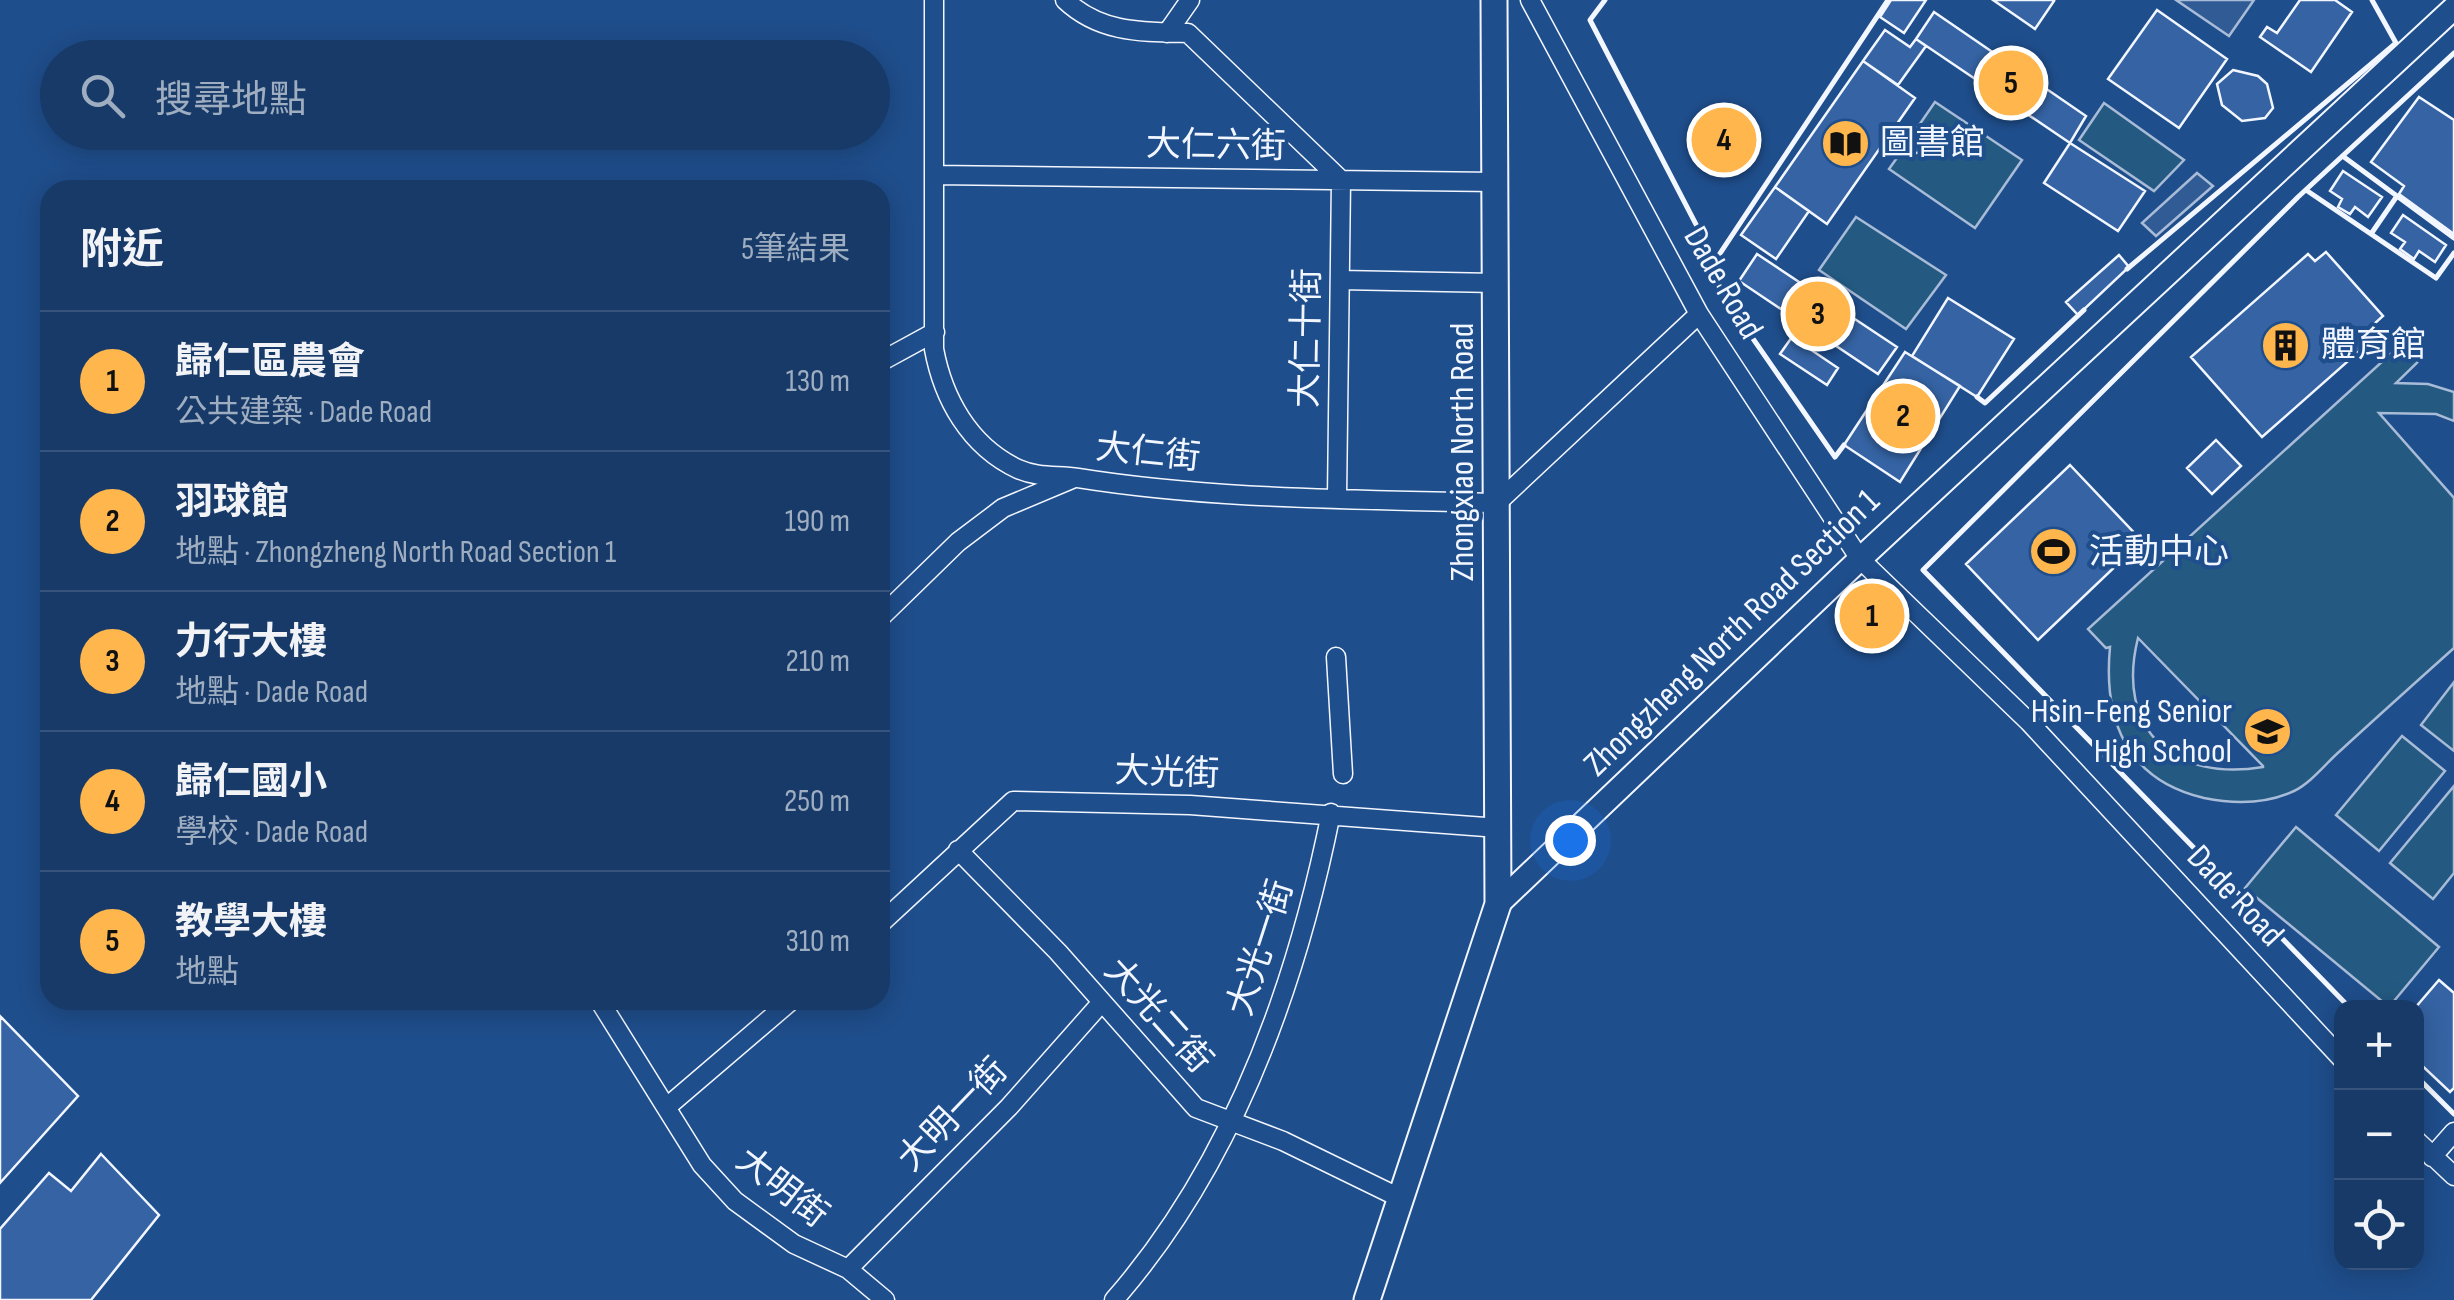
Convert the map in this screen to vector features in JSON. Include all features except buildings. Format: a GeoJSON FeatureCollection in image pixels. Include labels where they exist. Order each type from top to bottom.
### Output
{"type":"FeatureCollection","features":[{"type":"Feature","properties":{"kind":"main road","name":"Zhongxiao North Road"},"geometry":{"type":"LineString","coordinates":[[1494,0],[1498,904]]}},
{"type":"Feature","properties":{"kind":"main road","name":"Zhongzheng North Road Section 1"},"geometry":{"type":"LineString","coordinates":[[1367,1300],[1498,904]]}},
{"type":"Feature","properties":{"kind":"street","name":"大仁街"},"geometry":{"type":"LineString","coordinates":[[934,0],[935,332],[941,386],[952,408],[976,435],[1017,468],[1044,477],[1200,493],[1497,503]]}},
{"type":"Feature","properties":{"kind":"street"},"geometry":{"type":"LineString","coordinates":[[1064,0],[1085,19],[1115,29],[1188,33],[1341,180]]}},
{"type":"Feature","properties":{"kind":"street"},"geometry":{"type":"LineString","coordinates":[[1167,32],[1190,0]]}},
{"type":"Feature","properties":{"kind":"street","name":"Dade Road"},"geometry":{"type":"LineString","coordinates":[[1530,0],[1699,314],[1860,559],[2028,722],[2334,1050]]}},
{"type":"Feature","properties":{"kind":"street","name":"Zhongzheng North Road Section 1"},"geometry":{"type":"LineString","coordinates":[[1498,904],[1860,559],[2454,8]]}},
{"type":"Feature","properties":{"kind":"street","name":"大仁六街"},"geometry":{"type":"LineString","coordinates":[[934,175],[1496,182]]}},
{"type":"Feature","properties":{"kind":"street","name":"大仁十街"},"geometry":{"type":"LineString","coordinates":[[1337,498],[1341,180]]}},
{"type":"Feature","properties":{"kind":"street"},"geometry":{"type":"LineString","coordinates":[[1340,280],[1496,283]]}},
{"type":"Feature","properties":{"kind":"street"},"geometry":{"type":"LineString","coordinates":[[1497,503],[1699,314]]}},
{"type":"Feature","properties":{"kind":"street"},"geometry":{"type":"LineString","coordinates":[[890,357],[935,332]]}},
{"type":"Feature","properties":{"kind":"street"},"geometry":{"type":"LineString","coordinates":[[890,608],[958,542],[1002,508],[1075,478]]}},
{"type":"Feature","properties":{"kind":"street"},"geometry":{"type":"LineString","coordinates":[[1336,657],[1342,774]]}},
{"type":"Feature","properties":{"kind":"street","name":"大光街"},"geometry":{"type":"LineString","coordinates":[[890,915],[1014,801],[1330,813],[1499,828]]}},
{"type":"Feature","properties":{"kind":"street","name":"大光一街"},"geometry":{"type":"LineString","coordinates":[[1114,1300],[1191,1197],[1232,1122],[1258,1063],[1315,893],[1330,813]]}},
{"type":"Feature","properties":{"kind":"street","name":"大光二街"},"geometry":{"type":"LineString","coordinates":[[958,850],[1196,1108],[1283,1140],[1400,1198]]}},
{"type":"Feature","properties":{"kind":"street","name":"大明一街"},"geometry":{"type":"LineString","coordinates":[[848,1269],[1009,1106],[1102,1002]]}},
{"type":"Feature","properties":{"kind":"street","name":"大明街"},"geometry":{"type":"LineString","coordinates":[[606,1010],[702,1165],[735,1201],[794,1244],[848,1269],[884,1300]]}},
{"type":"Feature","properties":{"kind":"street"},"geometry":{"type":"LineString","coordinates":[[668,1106],[780,1010]]}},
{"type":"Feature","properties":{"kind":"street"},"geometry":{"type":"LineString","coordinates":[[2432,1157],[2454,1132]]}},
{"type":"Feature","properties":{"kind":"street"},"geometry":{"type":"LineString","coordinates":[[2424,1148],[2454,1176]]}},
{"type":"Feature","properties":{"kind":"shaded area"},"geometry":{"type":"Polygon","coordinates":[[[2176,0],[2254,0],[2229,36],[2176,0]]]}},
{"type":"Feature","properties":{"kind":"shaded area"},"geometry":{"type":"Polygon","coordinates":[[[1935,102],[2022,160],[1975,228],[1889,169],[1904,148],[1914,153],[1926,145],[1917,128],[1935,102]]]}},
{"type":"Feature","properties":{"kind":"shaded area"},"geometry":{"type":"Polygon","coordinates":[[[2104,103],[2184,160],[2154,191],[2079,140],[2104,103]]]}},
{"type":"Feature","properties":{"kind":"shaded area"},"geometry":{"type":"Polygon","coordinates":[[[2197,173],[2213,186],[2156,236],[2142,223],[2197,173]]]}},
{"type":"Feature","properties":{"kind":"shaded area"},"geometry":{"type":"Polygon","coordinates":[[[1856,217],[1946,275],[1906,329],[1819,270],[1856,217]]]}},
{"type":"Feature","properties":{"kind":"shaded area"},"geometry":{"type":"Polygon","coordinates":[[[2407,339],[2422,358],[2396,383],[2428,384],[2454,392],[2454,421],[2436,414],[2379,413],[2454,498],[2454,648],[2300,787],[2272,798],[2227,801],[2204,798],[2156,777],[2139,762],[2116,723],[2109,674],[2110,647],[2106,648],[2088,629],[2407,339]],[[2138,638],[2133,671],[2135,699],[2144,723],[2158,743],[2178,757],[2203,766],[2231,770],[2263,767],[2138,638]]]}},
{"type":"Feature","properties":{"kind":"shaded area"},"geometry":{"type":"Polygon","coordinates":[[[2454,682],[2454,751],[2421,725],[2454,682]]]}},
{"type":"Feature","properties":{"kind":"shaded area"},"geometry":{"type":"Polygon","coordinates":[[[2402,736],[2445,771],[2379,851],[2336,815],[2402,736]]]}},
{"type":"Feature","properties":{"kind":"shaded area"},"geometry":{"type":"Polygon","coordinates":[[[2454,786],[2454,873],[2433,899],[2390,863],[2454,786]]]}},
{"type":"Feature","properties":{"kind":"shaded area"},"geometry":{"type":"Polygon","coordinates":[[[2296,827],[2439,947],[2395,1000],[2381,1000],[2245,888],[2296,827]]]}},
{"type":"Feature","properties":{"kind":"wall"},"geometry":{"type":"LineString","coordinates":[[1605,0],[1590,20],[1715,261],[1720,291],[1835,457],[1844,445]]}},
{"type":"Feature","properties":{"kind":"wall"},"geometry":{"type":"LineString","coordinates":[[1715,261],[1888,0]]}},
{"type":"Feature","properties":{"kind":"wall"},"geometry":{"type":"LineString","coordinates":[[2127,269],[2396,43],[2372,0]]}},
{"type":"Feature","properties":{"kind":"wall"},"geometry":{"type":"LineString","coordinates":[[2342,1000],[1923,570],[2298,197],[2454,53]]}},
{"type":"Feature","properties":{"kind":"wall"},"geometry":{"type":"LineString","coordinates":[[2344,157],[2454,238]]}},
{"type":"Feature","properties":{"kind":"wall"},"geometry":{"type":"LineString","coordinates":[[2306,190],[2436,278],[2454,253]]}},
{"type":"Feature","properties":{"kind":"wall"},"geometry":{"type":"LineString","coordinates":[[2371,234],[2397,196]]}},
{"type":"Feature","properties":{"kind":"wall"},"geometry":{"type":"LineString","coordinates":[[1977,397],[1985,403],[2084,310]]}},
{"type":"Feature","properties":{"kind":"wall"},"geometry":{"type":"LineString","coordinates":[[2424,1084],[2454,1114]]}},
{"type":"Feature","properties":{"kind":"place","name":"教學大樓"},"geometry":{"type":"Point","coordinates":[2011,83]}},
{"type":"Feature","properties":{"kind":"place","name":"歸仁國小"},"geometry":{"type":"Point","coordinates":[1724,140]}},
{"type":"Feature","properties":{"kind":"place","name":"圖書館"},"geometry":{"type":"Point","coordinates":[1845,143]}},
{"type":"Feature","properties":{"kind":"place","name":"力行大樓"},"geometry":{"type":"Point","coordinates":[1818,314]}},
{"type":"Feature","properties":{"kind":"place","name":"體育館"},"geometry":{"type":"Point","coordinates":[2286,345]}},
{"type":"Feature","properties":{"kind":"place","name":"羽球館"},"geometry":{"type":"Point","coordinates":[1903,416]}},
{"type":"Feature","properties":{"kind":"place","name":"活動中心"},"geometry":{"type":"Point","coordinates":[2054,552]}},
{"type":"Feature","properties":{"kind":"place","name":"歸仁區農會"},"geometry":{"type":"Point","coordinates":[1872,616]}},
{"type":"Feature","properties":{"kind":"place","name":"Hsin-Feng Senior High School"},"geometry":{"type":"Point","coordinates":[2267,731]}}]}
